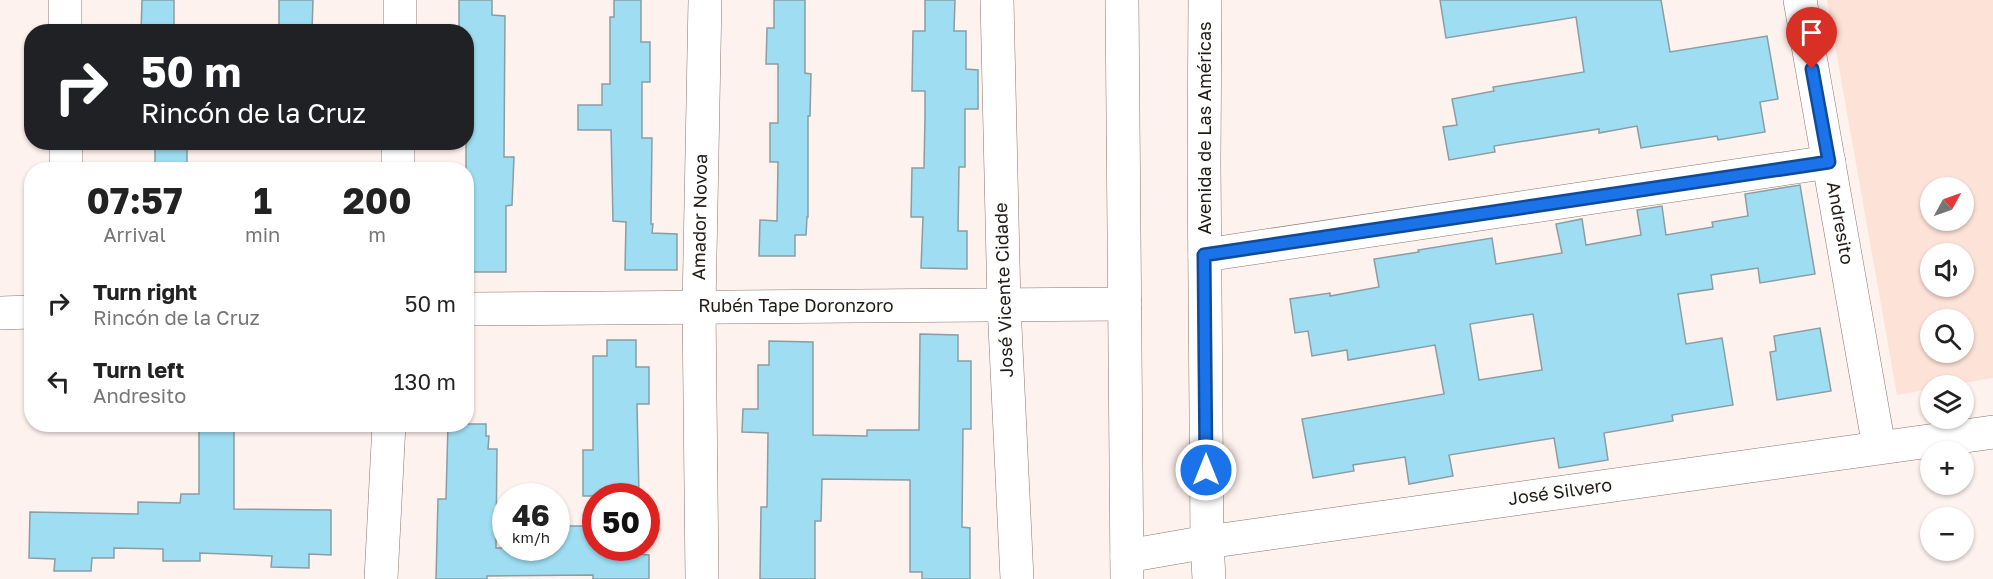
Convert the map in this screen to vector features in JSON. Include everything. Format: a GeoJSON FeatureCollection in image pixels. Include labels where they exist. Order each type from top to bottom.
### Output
{"type":"FeatureCollection","features":[{"type":"Feature","properties":{"kind":"street"},"geometry":{"type":"LineString","coordinates":[[65,0],[65,24]]}},
{"type":"Feature","properties":{"kind":"street"},"geometry":{"type":"LineString","coordinates":[[400,0],[400,24]]}},
{"type":"Feature","properties":{"kind":"street","name":"Amador Novoa"},"geometry":{"type":"LineString","coordinates":[[702,579],[699,307],[705,0]]}},
{"type":"Feature","properties":{"kind":"street","name":"José Vicente Cidade"},"geometry":{"type":"LineString","coordinates":[[997,0],[1004,305],[1017,579]]}},
{"type":"Feature","properties":{"kind":"street"},"geometry":{"type":"LineString","coordinates":[[1122,0],[1127,567]]}},
{"type":"Feature","properties":{"kind":"street","name":"Avenida de Las Américas"},"geometry":{"type":"LineString","coordinates":[[1205,0],[1204,255],[1209,579]]}},
{"type":"Feature","properties":{"kind":"street","name":"Andresito"},"geometry":{"type":"LineString","coordinates":[[1800,0],[1879,447]]}},
{"type":"Feature","properties":{"kind":"street"},"geometry":{"type":"LineString","coordinates":[[1204,255],[1829,162]]}},
{"type":"Feature","properties":{"kind":"street","name":"Rubén Tape Doronzoro"},"geometry":{"type":"LineString","coordinates":[[474,309],[1125,304]]}},
{"type":"Feature","properties":{"kind":"street"},"geometry":{"type":"LineString","coordinates":[[0,313],[24,312]]}},
{"type":"Feature","properties":{"kind":"street"},"geometry":{"type":"LineString","coordinates":[[381,579],[389,432]]}},
{"type":"Feature","properties":{"kind":"street","name":"José Silvero"},"geometry":{"type":"LineString","coordinates":[[1127,567],[1207,542],[1993,432]]}},
{"type":"Feature","properties":{"kind":"shaded area"},"geometry":{"type":"Polygon","coordinates":[[[1827,0],[1993,0],[1993,378],[1974,381],[1974,375],[1920,375],[1920,391],[1897,395],[1827,0]]]}},
{"type":"Feature","properties":{"kind":"building"},"geometry":{"type":"Polygon","coordinates":[[[142,0],[174,0],[174,24],[141,24],[142,0]]]}},
{"type":"Feature","properties":{"kind":"building"},"geometry":{"type":"Polygon","coordinates":[[[279,0],[313,0],[312,24],[279,24],[279,0]]]}},
{"type":"Feature","properties":{"kind":"building"},"geometry":{"type":"Polygon","coordinates":[[[459,0],[492,0],[492,15],[505,16],[504,157],[514,157],[512,205],[506,206],[506,272],[474,272],[474,162],[466,162],[466,150],[474,150],[474,24],[459,24],[459,0]]]}},
{"type":"Feature","properties":{"kind":"building"},"geometry":{"type":"Polygon","coordinates":[[[614,0],[641,0],[641,42],[650,42],[650,82],[642,82],[642,138],[652,138],[652,233],[677,234],[677,270],[625,270],[626,222],[613,221],[611,130],[578,130],[578,105],[602,105],[602,84],[610,84],[610,17],[614,17],[614,0]]]}},
{"type":"Feature","properties":{"kind":"building"},"geometry":{"type":"Polygon","coordinates":[[[774,0],[805,0],[805,73],[811,74],[810,116],[808,116],[808,217],[806,235],[795,235],[795,256],[759,256],[760,220],[777,221],[778,162],[770,162],[770,123],[778,123],[778,64],[766,64],[767,28],[774,28],[774,0]]]}},
{"type":"Feature","properties":{"kind":"building"},"geometry":{"type":"Polygon","coordinates":[[[925,0],[955,0],[954,31],[966,31],[966,69],[978,70],[978,109],[965,109],[965,167],[959,167],[958,231],[967,231],[967,269],[921,268],[923,217],[911,217],[912,168],[924,168],[925,117],[925,91],[912,91],[913,31],[925,31],[925,0]]]}},
{"type":"Feature","properties":{"kind":"building"},"geometry":{"type":"Polygon","coordinates":[[[1440,0],[1661,0],[1670,52],[1767,36],[1778,99],[1760,102],[1765,132],[1718,140],[1717,136],[1641,148],[1637,126],[1599,133],[1599,129],[1494,146],[1495,152],[1449,160],[1443,127],[1457,125],[1452,99],[1494,91],[1493,87],[1584,72],[1576,17],[1446,38],[1440,0]]]}},
{"type":"Feature","properties":{"kind":"building"},"geometry":{"type":"Polygon","coordinates":[[[155,150],[187,150],[187,162],[155,162],[155,150]]]}},
{"type":"Feature","properties":{"kind":"building"},"geometry":{"type":"Polygon","coordinates":[[[1800,185],[1815,274],[1760,283],[1758,268],[1711,275],[1713,289],[1678,294],[1686,344],[1722,338],[1733,405],[1672,415],[1673,421],[1604,433],[1608,460],[1559,468],[1554,438],[1449,455],[1453,476],[1409,484],[1405,457],[1353,465],[1354,471],[1313,478],[1302,419],[1444,394],[1435,345],[1348,360],[1347,350],[1312,356],[1308,331],[1295,333],[1290,299],[1330,293],[1330,296],[1379,287],[1374,259],[1419,252],[1418,250],[1492,238],[1496,264],[1562,253],[1556,224],[1582,219],[1586,245],[1641,235],[1637,210],[1662,206],[1666,235],[1713,227],[1712,222],[1748,216],[1745,194],[1800,185]],[[1533,314],[1470,324],[1479,380],[1542,370],[1533,314]]]}},
{"type":"Feature","properties":{"kind":"building"},"geometry":{"type":"Polygon","coordinates":[[[1820,328],[1831,391],[1777,400],[1770,352],[1776,351],[1774,336],[1820,328]]]}},
{"type":"Feature","properties":{"kind":"building"},"geometry":{"type":"Polygon","coordinates":[[[920,334],[958,335],[958,361],[971,361],[971,429],[963,429],[962,527],[970,528],[970,579],[922,579],[922,572],[910,572],[910,480],[822,479],[821,521],[815,521],[815,579],[760,579],[761,507],[767,507],[768,433],[742,432],[743,409],[758,409],[758,365],[769,365],[769,341],[813,342],[813,435],[867,436],[867,430],[919,430],[920,334]]]}},
{"type":"Feature","properties":{"kind":"building"},"geometry":{"type":"Polygon","coordinates":[[[607,340],[636,340],[636,367],[649,367],[649,404],[637,404],[639,483],[583,483],[583,450],[593,450],[593,356],[607,356],[607,340]]]}},
{"type":"Feature","properties":{"kind":"building"},"geometry":{"type":"Polygon","coordinates":[[[474,424],[486,424],[486,436],[489,436],[488,449],[497,449],[497,483],[492,483],[492,561],[570,561],[570,526],[582,526],[582,561],[649,561],[649,579],[593,579],[593,575],[436,579],[438,499],[446,499],[448,432],[474,432],[474,424]]]}},
{"type":"Feature","properties":{"kind":"building"},"geometry":{"type":"Polygon","coordinates":[[[199,432],[234,432],[234,509],[331,510],[331,555],[309,554],[309,568],[271,567],[272,556],[200,553],[200,561],[163,561],[163,549],[114,548],[114,558],[92,558],[91,571],[54,571],[55,559],[29,558],[30,512],[138,514],[138,502],[180,503],[181,494],[199,494],[199,432]]]}},
{"type":"Feature","properties":{"kind":"route"},"geometry":{"type":"LineString","coordinates":[[1206,470],[1204,255],[1829,162],[1812,69]]}}]}
